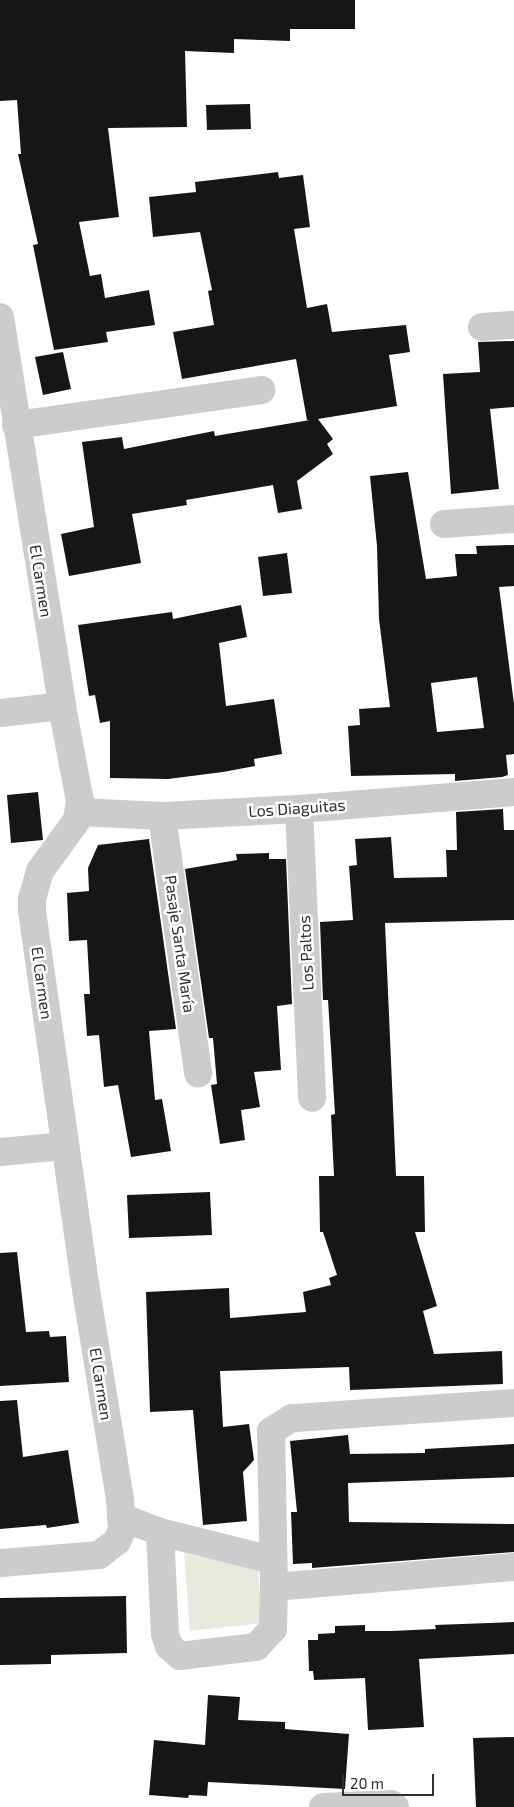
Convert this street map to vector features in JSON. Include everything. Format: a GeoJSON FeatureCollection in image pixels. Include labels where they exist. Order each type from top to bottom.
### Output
{"type":"FeatureCollection","features":[{"type":"Feature","properties":{"kind":"street","name":"El Carmen"},"geometry":{"type":"LineString","coordinates":[[0,317],[5,394],[16,425],[62,706],[80,801],[79,812],[70,832],[40,871],[32,899],[64,1146],[122,1530],[116,1541],[99,1555],[0,1563]]}},
{"type":"Feature","properties":{"kind":"street"},"geometry":{"type":"LineString","coordinates":[[482,327],[514,325]]}},
{"type":"Feature","properties":{"kind":"street"},"geometry":{"type":"LineString","coordinates":[[16,425],[262,390]]}},
{"type":"Feature","properties":{"kind":"street"},"geometry":{"type":"LineString","coordinates":[[444,524],[514,519]]}},
{"type":"Feature","properties":{"kind":"street"},"geometry":{"type":"LineString","coordinates":[[0,713],[62,706]]}},
{"type":"Feature","properties":{"kind":"street","name":"Los Diaguitas"},"geometry":{"type":"LineString","coordinates":[[79,812],[162,816],[299,809],[514,792]]}},
{"type":"Feature","properties":{"kind":"street","name":"Los Paltos"},"geometry":{"type":"LineString","coordinates":[[299,809],[312,1098]]}},
{"type":"Feature","properties":{"kind":"street","name":"Pasaje Santa María"},"geometry":{"type":"LineString","coordinates":[[162,816],[198,1074]]}},
{"type":"Feature","properties":{"kind":"street"},"geometry":{"type":"LineString","coordinates":[[0,1152],[64,1146]]}},
{"type":"Feature","properties":{"kind":"street"},"geometry":{"type":"LineString","coordinates":[[160,1532],[164,1628],[169,1646],[180,1656],[256,1647],[274,1629],[271,1431],[292,1418],[514,1403]]}},
{"type":"Feature","properties":{"kind":"street"},"geometry":{"type":"LineString","coordinates":[[121,1517],[160,1532],[272,1560]]}},
{"type":"Feature","properties":{"kind":"street"},"geometry":{"type":"LineString","coordinates":[[274,1587],[514,1567]]}},
{"type":"Feature","properties":{"kind":"street"},"geometry":{"type":"LineString","coordinates":[[323,1807],[391,1804],[394,1807]]}},
{"type":"Feature","properties":{"kind":"shaded area"},"geometry":{"type":"Polygon","coordinates":[[[184,1553],[258,1569],[262,1623],[190,1631],[184,1553]]]}},
{"type":"Feature","properties":{"kind":"building"},"geometry":{"type":"Polygon","coordinates":[[[0,0],[355,0],[355,29],[290,29],[290,41],[234,39],[234,53],[185,51],[187,127],[108,128],[119,217],[79,222],[90,276],[101,274],[105,298],[149,290],[155,325],[106,332],[108,342],[54,350],[33,245],[38,244],[18,154],[21,154],[17,100],[0,101],[0,0]]]}},
{"type":"Feature","properties":{"kind":"building"},"geometry":{"type":"Polygon","coordinates":[[[250,104],[251,129],[207,130],[206,105],[250,104]]]}},
{"type":"Feature","properties":{"kind":"building"},"geometry":{"type":"Polygon","coordinates":[[[278,172],[279,178],[303,175],[310,227],[294,229],[307,308],[327,304],[332,332],[406,325],[410,352],[389,355],[397,406],[318,419],[333,439],[327,444],[333,454],[297,481],[302,509],[278,513],[273,485],[186,500],[187,505],[132,514],[141,563],[69,576],[61,534],[94,527],[82,442],[122,437],[124,449],[214,431],[215,436],[310,420],[307,420],[296,359],[182,379],[173,332],[214,325],[208,291],[212,290],[200,232],[153,237],[149,197],[196,192],[195,182],[278,172]]]}},
{"type":"Feature","properties":{"kind":"building"},"geometry":{"type":"Polygon","coordinates":[[[514,341],[514,407],[490,409],[499,489],[451,494],[443,374],[480,372],[478,342],[514,341]]]}},
{"type":"Feature","properties":{"kind":"building"},"geometry":{"type":"Polygon","coordinates":[[[63,352],[71,389],[43,395],[35,357],[63,352]]]}},
{"type":"Feature","properties":{"kind":"building"},"geometry":{"type":"Polygon","coordinates":[[[408,472],[426,579],[457,576],[455,554],[477,554],[476,546],[514,545],[514,586],[499,587],[514,704],[514,754],[506,755],[508,775],[455,781],[455,774],[351,776],[348,726],[360,725],[359,709],[390,707],[379,619],[377,546],[370,476],[408,472]],[[477,677],[431,683],[437,732],[484,728],[477,677]]]}},
{"type":"Feature","properties":{"kind":"building"},"geometry":{"type":"Polygon","coordinates":[[[287,553],[292,593],[263,596],[258,557],[287,553]]]}},
{"type":"Feature","properties":{"kind":"building"},"geometry":{"type":"Polygon","coordinates":[[[241,605],[247,637],[219,643],[226,706],[274,699],[282,754],[254,759],[255,766],[223,772],[168,779],[110,778],[110,721],[100,723],[95,695],[89,696],[78,625],[172,612],[173,619],[241,605]]]}},
{"type":"Feature","properties":{"kind":"building"},"geometry":{"type":"Polygon","coordinates":[[[38,792],[43,840],[11,843],[7,795],[38,792]]]}},
{"type":"Feature","properties":{"kind":"building"},"geometry":{"type":"Polygon","coordinates":[[[503,809],[504,830],[514,830],[514,920],[385,923],[396,1176],[424,1176],[425,1232],[415,1232],[437,1306],[423,1311],[434,1354],[502,1351],[503,1384],[350,1390],[349,1367],[220,1371],[223,1427],[249,1424],[254,1460],[243,1472],[247,1521],[203,1525],[193,1410],[150,1412],[146,1292],[229,1288],[230,1318],[306,1312],[303,1292],[331,1285],[329,1278],[337,1275],[323,1232],[320,1232],[319,1176],[334,1176],[331,1115],[335,1114],[328,1000],[323,1000],[320,922],[353,920],[349,866],[357,865],[355,839],[391,837],[394,878],[447,877],[446,850],[457,850],[456,812],[503,809]]]}},
{"type":"Feature","properties":{"kind":"building"},"geometry":{"type":"Polygon","coordinates":[[[149,839],[176,1029],[149,1031],[155,1100],[162,1099],[171,1151],[131,1157],[118,1085],[104,1087],[99,1035],[87,1036],[84,994],[90,994],[87,940],[69,941],[67,893],[89,891],[88,868],[98,845],[149,839]]]}},
{"type":"Feature","properties":{"kind":"building"},"geometry":{"type":"Polygon","coordinates":[[[269,853],[269,859],[286,859],[292,1004],[277,1006],[281,1070],[254,1072],[260,1107],[241,1110],[245,1140],[220,1144],[211,1085],[217,1084],[213,1038],[209,1038],[185,869],[237,860],[236,854],[269,853]]]}},
{"type":"Feature","properties":{"kind":"building"},"geometry":{"type":"Polygon","coordinates":[[[210,1192],[212,1235],[129,1238],[127,1195],[210,1192]]]}},
{"type":"Feature","properties":{"kind":"building"},"geometry":{"type":"Polygon","coordinates":[[[17,1252],[26,1332],[49,1331],[50,1337],[66,1336],[69,1382],[0,1386],[0,1253],[17,1252]]]}},
{"type":"Feature","properties":{"kind":"building"},"geometry":{"type":"Polygon","coordinates":[[[17,1400],[23,1457],[68,1450],[79,1523],[47,1528],[46,1525],[0,1529],[0,1401],[17,1400]]]}},
{"type":"Feature","properties":{"kind":"building"},"geometry":{"type":"Polygon","coordinates":[[[348,1435],[350,1454],[425,1453],[425,1449],[514,1444],[514,1477],[348,1483],[349,1522],[514,1524],[514,1552],[312,1568],[312,1563],[293,1564],[291,1512],[297,1512],[290,1441],[348,1435]]]}},
{"type":"Feature","properties":{"kind":"building"},"geometry":{"type":"Polygon","coordinates":[[[126,1596],[127,1653],[51,1655],[51,1664],[0,1665],[0,1598],[126,1596]]]}},
{"type":"Feature","properties":{"kind":"building"},"geometry":{"type":"Polygon","coordinates":[[[514,1622],[514,1654],[419,1659],[424,1727],[368,1730],[365,1678],[314,1680],[313,1671],[309,1671],[308,1640],[318,1640],[318,1634],[335,1633],[335,1626],[365,1625],[365,1631],[391,1631],[436,1629],[435,1625],[514,1622]]]}},
{"type":"Feature","properties":{"kind":"building"},"geometry":{"type":"Polygon","coordinates":[[[208,1695],[240,1697],[238,1720],[285,1722],[285,1729],[349,1734],[345,1789],[208,1782],[207,1796],[189,1795],[188,1798],[149,1795],[154,1740],[205,1745],[208,1695]]]}},
{"type":"Feature","properties":{"kind":"building"},"geometry":{"type":"Polygon","coordinates":[[[514,1737],[514,1807],[476,1807],[473,1738],[514,1737]]]}}]}
